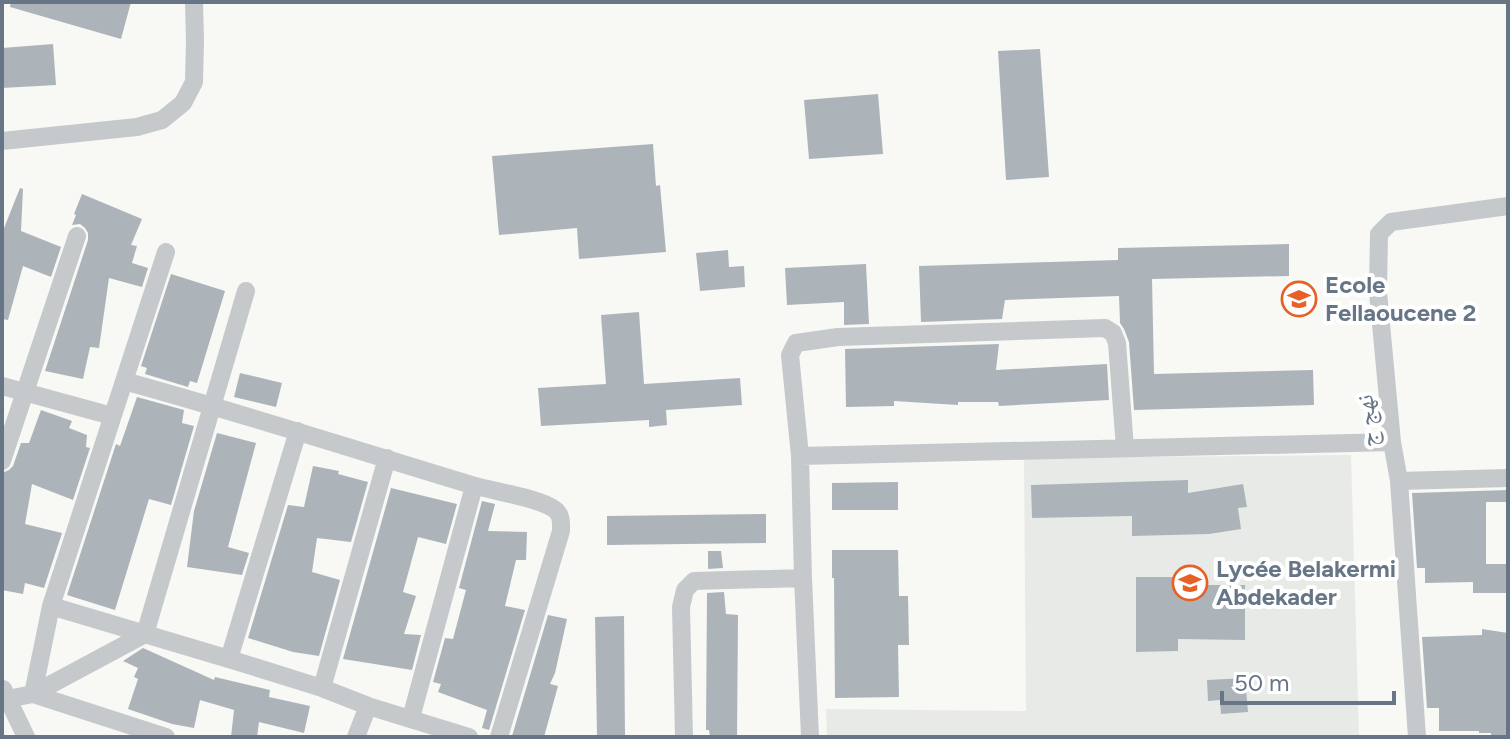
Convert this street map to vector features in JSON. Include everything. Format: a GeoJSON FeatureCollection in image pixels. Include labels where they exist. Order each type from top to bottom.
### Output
{"type":"FeatureCollection","features":[{"type":"Feature","properties":{"kind":"street"},"geometry":{"type":"LineString","coordinates":[[2,141],[137,127],[162,120],[183,103],[194,82],[194,2]]}},
{"type":"Feature","properties":{"kind":"street","name":"نهج ج"},"geometry":{"type":"LineString","coordinates":[[1417,737],[1399,481],[1392,442],[1378,292],[1379,234],[1391,222],[1508,206]]}},
{"type":"Feature","properties":{"kind":"street"},"geometry":{"type":"LineString","coordinates":[[2,461],[77,236]]}},
{"type":"Feature","properties":{"kind":"street"},"geometry":{"type":"LineString","coordinates":[[33,694],[51,606],[166,252]]}},
{"type":"Feature","properties":{"kind":"street"},"geometry":{"type":"LineString","coordinates":[[33,694],[145,634],[246,291]]}},
{"type":"Feature","properties":{"kind":"street"},"geometry":{"type":"LineString","coordinates":[[810,737],[800,456],[790,355],[796,343],[838,337],[1105,328],[1113,333],[1117,343],[1125,448]]}},
{"type":"Feature","properties":{"kind":"street"},"geometry":{"type":"LineString","coordinates":[[124,381],[554,509],[561,519],[561,531],[499,737]]}},
{"type":"Feature","properties":{"kind":"street"},"geometry":{"type":"LineString","coordinates":[[2,386],[112,416]]}},
{"type":"Feature","properties":{"kind":"street"},"geometry":{"type":"LineString","coordinates":[[229,659],[298,431]]}},
{"type":"Feature","properties":{"kind":"street"},"geometry":{"type":"LineString","coordinates":[[800,456],[1392,442]]}},
{"type":"Feature","properties":{"kind":"street"},"geometry":{"type":"LineString","coordinates":[[322,688],[387,458]]}},
{"type":"Feature","properties":{"kind":"street"},"geometry":{"type":"LineString","coordinates":[[1399,481],[1508,478]]}},
{"type":"Feature","properties":{"kind":"street"},"geometry":{"type":"LineString","coordinates":[[411,718],[474,486]]}},
{"type":"Feature","properties":{"kind":"street"},"geometry":{"type":"LineString","coordinates":[[684,737],[681,607],[685,590],[694,581],[803,578]]}},
{"type":"Feature","properties":{"kind":"street"},"geometry":{"type":"LineString","coordinates":[[51,606],[322,688],[368,706],[469,737]]}},
{"type":"Feature","properties":{"kind":"street"},"geometry":{"type":"LineString","coordinates":[[26,737],[4,695],[33,694],[166,737]]}},
{"type":"Feature","properties":{"kind":"street"},"geometry":{"type":"LineString","coordinates":[[356,737],[368,706]]}},
{"type":"Feature","properties":{"kind":"shaded area","name":"Lycée Belakermi Abdekader"},"geometry":{"type":"Polygon","coordinates":[[[1351,455],[1359,737],[827,737],[826,709],[1026,711],[1024,458],[1351,455]]]}},
{"type":"Feature","properties":{"kind":"building"},"geometry":{"type":"Polygon","coordinates":[[[11,2],[131,2],[121,39],[10,7],[11,2]]]}},
{"type":"Feature","properties":{"kind":"building"},"geometry":{"type":"Polygon","coordinates":[[[53,44],[56,85],[2,88],[2,48],[53,44]]]}},
{"type":"Feature","properties":{"kind":"building"},"geometry":{"type":"Polygon","coordinates":[[[1040,49],[1049,177],[1006,180],[998,51],[1040,49]]]}},
{"type":"Feature","properties":{"kind":"building"},"geometry":{"type":"Polygon","coordinates":[[[878,94],[883,154],[809,159],[804,100],[878,94]]]}},
{"type":"Feature","properties":{"kind":"building"},"geometry":{"type":"Polygon","coordinates":[[[653,144],[666,252],[579,259],[577,228],[499,235],[492,156],[653,144]]]}},
{"type":"Feature","properties":{"kind":"building"},"geometry":{"type":"Polygon","coordinates":[[[20,188],[23,189],[21,231],[61,247],[51,277],[23,266],[8,320],[2,319],[2,233],[20,188]]]}},
{"type":"Feature","properties":{"kind":"building"},"geometry":{"type":"Polygon","coordinates":[[[82,194],[142,219],[131,245],[137,246],[132,263],[148,268],[142,287],[109,278],[99,348],[90,347],[83,379],[45,371],[88,240],[85,228],[80,224],[72,225],[82,194]]]}},
{"type":"Feature","properties":{"kind":"building"},"geometry":{"type":"Polygon","coordinates":[[[1289,244],[1289,276],[1152,279],[1154,374],[1313,370],[1314,405],[1134,410],[1129,342],[1120,323],[1119,296],[1005,300],[1002,319],[921,322],[919,266],[1118,260],[1118,248],[1289,244]]]}},
{"type":"Feature","properties":{"kind":"building"},"geometry":{"type":"Polygon","coordinates":[[[728,250],[729,267],[744,266],[745,287],[700,291],[696,253],[728,250]]]}},
{"type":"Feature","properties":{"kind":"building"},"geometry":{"type":"Polygon","coordinates":[[[866,264],[869,324],[844,325],[844,302],[787,305],[785,268],[866,264]]]}},
{"type":"Feature","properties":{"kind":"building"},"geometry":{"type":"Polygon","coordinates":[[[171,274],[225,291],[197,383],[190,381],[188,387],[145,374],[147,368],[141,366],[171,274]]]}},
{"type":"Feature","properties":{"kind":"building"},"geometry":{"type":"Polygon","coordinates":[[[639,312],[644,384],[740,378],[742,405],[666,410],[667,425],[649,427],[649,420],[541,426],[538,388],[606,384],[601,315],[639,312]]]}},
{"type":"Feature","properties":{"kind":"building"},"geometry":{"type":"Polygon","coordinates":[[[999,344],[996,370],[1107,364],[1109,400],[999,406],[998,402],[958,402],[958,405],[894,401],[894,406],[846,407],[845,349],[999,344]]]}},
{"type":"Feature","properties":{"kind":"building"},"geometry":{"type":"Polygon","coordinates":[[[240,373],[282,383],[276,407],[234,397],[240,373]]]}},
{"type":"Feature","properties":{"kind":"building"},"geometry":{"type":"Polygon","coordinates":[[[137,397],[184,410],[182,423],[194,426],[171,505],[149,499],[115,610],[67,595],[116,444],[120,446],[137,397]]]}},
{"type":"Feature","properties":{"kind":"building"},"geometry":{"type":"Polygon","coordinates":[[[41,410],[72,421],[69,428],[87,435],[86,447],[90,448],[73,500],[32,484],[25,524],[62,533],[44,588],[25,583],[23,594],[2,590],[2,473],[13,466],[21,443],[29,443],[41,410]]]}},
{"type":"Feature","properties":{"kind":"building"},"geometry":{"type":"Polygon","coordinates":[[[217,433],[256,443],[228,547],[249,553],[242,575],[187,567],[194,511],[217,433]]]}},
{"type":"Feature","properties":{"kind":"building"},"geometry":{"type":"Polygon","coordinates":[[[313,466],[339,471],[338,474],[368,482],[351,542],[317,538],[312,572],[340,580],[319,656],[293,652],[248,638],[288,505],[304,507],[313,466]]]}},
{"type":"Feature","properties":{"kind":"building"},"geometry":{"type":"Polygon","coordinates":[[[1188,480],[1188,493],[1243,484],[1247,507],[1238,508],[1241,529],[1209,534],[1132,536],[1132,516],[1032,518],[1031,485],[1188,480]]]}},
{"type":"Feature","properties":{"kind":"building"},"geometry":{"type":"Polygon","coordinates":[[[898,482],[898,510],[832,510],[832,483],[898,482]]]}},
{"type":"Feature","properties":{"kind":"building"},"geometry":{"type":"Polygon","coordinates":[[[391,488],[457,504],[446,544],[418,537],[403,592],[416,596],[404,634],[421,635],[412,670],[343,659],[391,488]]]}},
{"type":"Feature","properties":{"kind":"building"},"geometry":{"type":"Polygon","coordinates":[[[1508,490],[1508,502],[1486,502],[1486,564],[1508,564],[1508,593],[1473,593],[1473,582],[1425,583],[1425,568],[1417,568],[1412,493],[1508,490]]]}},
{"type":"Feature","properties":{"kind":"building"},"geometry":{"type":"Polygon","coordinates":[[[482,501],[495,504],[488,531],[527,532],[526,560],[516,560],[505,606],[525,610],[489,730],[482,728],[487,710],[438,692],[441,684],[433,682],[445,638],[453,639],[466,590],[459,588],[482,501]]]}},
{"type":"Feature","properties":{"kind":"building"},"geometry":{"type":"Polygon","coordinates":[[[766,514],[766,543],[607,545],[607,516],[766,514]]]}},
{"type":"Feature","properties":{"kind":"building"},"geometry":{"type":"Polygon","coordinates":[[[832,550],[898,550],[899,596],[908,596],[909,645],[898,645],[899,697],[835,698],[832,550]]]}},
{"type":"Feature","properties":{"kind":"building"},"geometry":{"type":"Polygon","coordinates":[[[708,551],[721,551],[723,568],[708,569],[708,551]]]}},
{"type":"Feature","properties":{"kind":"building"},"geometry":{"type":"Polygon","coordinates":[[[1136,577],[1178,577],[1178,585],[1245,585],[1245,640],[1178,639],[1178,651],[1136,652],[1136,577]]]}},
{"type":"Feature","properties":{"kind":"building"},"geometry":{"type":"Polygon","coordinates":[[[724,592],[726,614],[738,615],[737,737],[710,737],[709,730],[706,730],[707,593],[724,592]]]}},
{"type":"Feature","properties":{"kind":"building"},"geometry":{"type":"Polygon","coordinates":[[[548,615],[567,619],[550,684],[558,686],[544,737],[512,736],[548,615]]]}},
{"type":"Feature","properties":{"kind":"building"},"geometry":{"type":"Polygon","coordinates":[[[624,616],[625,737],[597,737],[595,617],[624,616]]]}},
{"type":"Feature","properties":{"kind":"building"},"geometry":{"type":"Polygon","coordinates":[[[1482,629],[1508,633],[1508,735],[1439,731],[1439,708],[1427,708],[1422,637],[1482,635],[1482,629]]]}},
{"type":"Feature","properties":{"kind":"building"},"geometry":{"type":"Polygon","coordinates":[[[143,648],[214,680],[215,677],[270,690],[269,697],[310,706],[304,733],[259,722],[257,737],[231,737],[234,710],[200,700],[194,728],[128,709],[138,679],[134,677],[138,668],[123,661],[143,648]]]}},
{"type":"Feature","properties":{"kind":"building"},"geometry":{"type":"Polygon","coordinates":[[[1245,678],[1248,712],[1221,714],[1220,700],[1208,701],[1207,680],[1245,678]]]}},
{"type":"Feature","properties":{"kind":"place","name":"Ecole Fellaoucene 2"},"geometry":{"type":"Point","coordinates":[1299,299]}},
{"type":"Feature","properties":{"kind":"place","name":"Lycée Belakermi Abdekader"},"geometry":{"type":"Point","coordinates":[1190,583]}}]}
